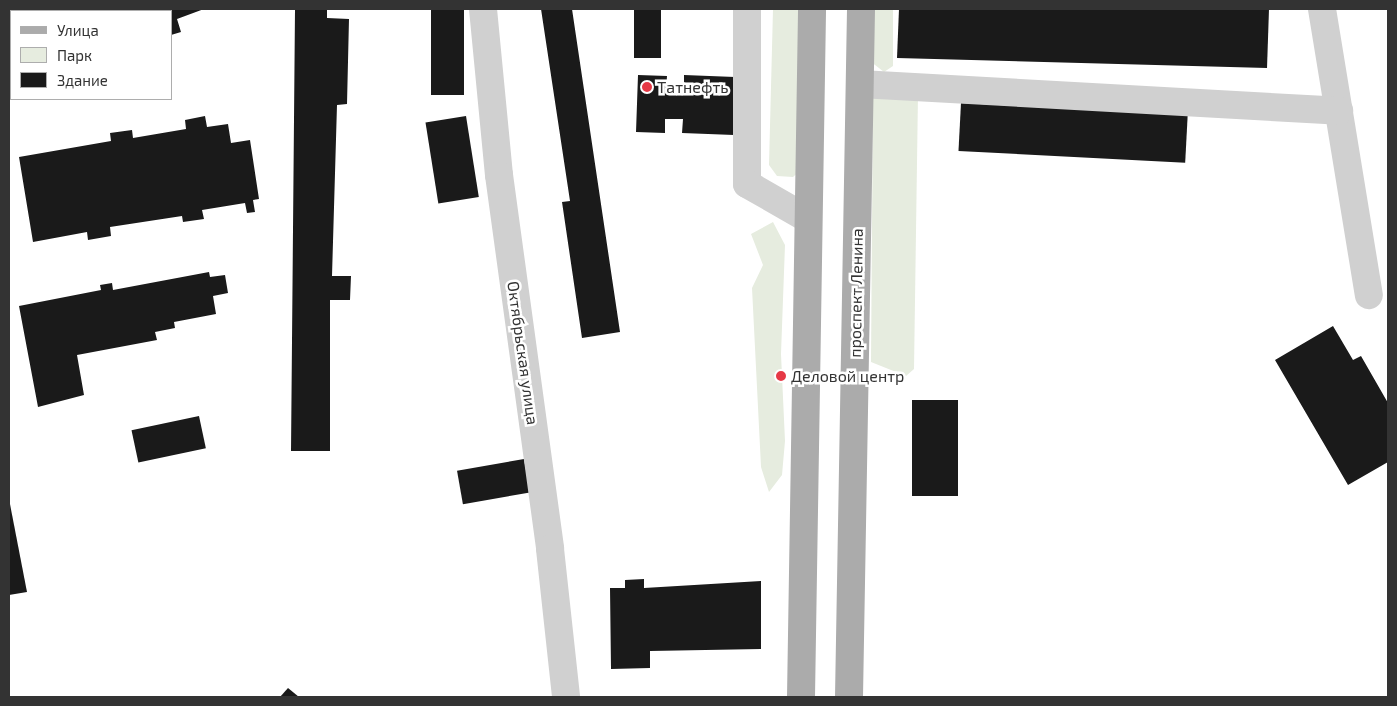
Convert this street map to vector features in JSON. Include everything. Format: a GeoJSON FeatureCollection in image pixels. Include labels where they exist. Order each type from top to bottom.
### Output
{"type":"FeatureCollection","features":[{"type":"Feature","properties":{"kind":"main road"},"geometry":{"type":"LineString","coordinates":[[801,697],[812,9]]}},
{"type":"Feature","properties":{"kind":"main road","name":"проспект Ленина"},"geometry":{"type":"LineString","coordinates":[[849,697],[861,9]]}},
{"type":"Feature","properties":{"kind":"street","name":"Октябрьская улица"},"geometry":{"type":"LineString","coordinates":[[483,9],[499,175],[550,548],[566,697]]}},
{"type":"Feature","properties":{"kind":"street"},"geometry":{"type":"LineString","coordinates":[[747,9],[747,184],[808,219]]}},
{"type":"Feature","properties":{"kind":"street"},"geometry":{"type":"LineString","coordinates":[[1322,9],[1369,296]]}},
{"type":"Feature","properties":{"kind":"street"},"geometry":{"type":"LineString","coordinates":[[860,84],[1339,111]]}},
{"type":"Feature","properties":{"kind":"green space"},"geometry":{"type":"Polygon","coordinates":[[[773,9],[804,9],[802,169],[793,177],[777,176],[769,165],[773,9]]]}},
{"type":"Feature","properties":{"kind":"green space"},"geometry":{"type":"Polygon","coordinates":[[[872,9],[893,9],[893,66],[884,72],[870,61],[872,9]]]}},
{"type":"Feature","properties":{"kind":"green space"},"geometry":{"type":"Polygon","coordinates":[[[873,94],[918,94],[914,369],[906,376],[871,362],[873,94]]]}},
{"type":"Feature","properties":{"kind":"green space"},"geometry":{"type":"Polygon","coordinates":[[[773,222],[785,245],[781,354],[785,441],[782,475],[769,492],[761,467],[752,288],[763,265],[751,234],[773,222]]]}},
{"type":"Feature","properties":{"kind":"building"},"geometry":{"type":"Polygon","coordinates":[[[70,9],[70,10],[10,10],[10,22],[9,10],[70,9]]]}},
{"type":"Feature","properties":{"kind":"building"},"geometry":{"type":"Polygon","coordinates":[[[107,9],[204,9],[177,19],[181,32],[172,35],[172,10],[107,9]]]}},
{"type":"Feature","properties":{"kind":"building"},"geometry":{"type":"Polygon","coordinates":[[[295,9],[327,9],[327,18],[349,19],[347,104],[337,105],[332,276],[351,276],[350,300],[330,300],[330,451],[291,451],[295,9]]]}},
{"type":"Feature","properties":{"kind":"building"},"geometry":{"type":"Polygon","coordinates":[[[431,9],[464,9],[464,95],[431,95],[431,9]]]}},
{"type":"Feature","properties":{"kind":"building"},"geometry":{"type":"Polygon","coordinates":[[[541,9],[572,9],[620,332],[582,338],[562,202],[570,201],[541,9]]]}},
{"type":"Feature","properties":{"kind":"building"},"geometry":{"type":"Polygon","coordinates":[[[634,9],[661,9],[661,58],[634,58],[634,9]]]}},
{"type":"Feature","properties":{"kind":"building"},"geometry":{"type":"Polygon","coordinates":[[[899,9],[1269,9],[1267,68],[897,58],[899,9]]]}},
{"type":"Feature","properties":{"kind":"building"},"geometry":{"type":"Polygon","coordinates":[[[638,75],[667,76],[666,91],[684,92],[684,75],[735,77],[734,135],[682,133],[683,119],[665,119],[665,133],[636,132],[638,75]]]}},
{"type":"Feature","properties":{"kind":"building"},"geometry":{"type":"Polygon","coordinates":[[[961,103],[1188,115],[1185,163],[958,151],[961,103]]]}},
{"type":"Feature","properties":{"kind":"building"},"geometry":{"type":"Polygon","coordinates":[[[205,116],[207,127],[228,124],[231,143],[250,140],[259,199],[253,200],[255,212],[247,213],[245,203],[202,210],[204,219],[183,222],[182,216],[110,227],[111,236],[88,240],[87,232],[33,242],[19,157],[111,141],[110,133],[132,130],[133,138],[186,129],[185,120],[205,116]]]}},
{"type":"Feature","properties":{"kind":"building"},"geometry":{"type":"Polygon","coordinates":[[[466,116],[479,197],[438,203],[426,122],[466,116]]]}},
{"type":"Feature","properties":{"kind":"building"},"geometry":{"type":"Polygon","coordinates":[[[209,272],[210,277],[225,275],[228,293],[213,296],[216,314],[174,322],[175,328],[155,332],[157,340],[77,355],[84,395],[38,407],[19,306],[101,290],[100,285],[112,283],[113,290],[209,272]]]}},
{"type":"Feature","properties":{"kind":"building"},"geometry":{"type":"Polygon","coordinates":[[[1333,326],[1353,360],[1361,356],[1388,403],[1388,462],[1348,485],[1275,360],[1333,326]]]}},
{"type":"Feature","properties":{"kind":"building"},"geometry":{"type":"Polygon","coordinates":[[[912,400],[958,400],[958,496],[912,496],[912,400]]]}},
{"type":"Feature","properties":{"kind":"building"},"geometry":{"type":"Polygon","coordinates":[[[199,416],[206,448],[138,463],[132,430],[199,416]]]}},
{"type":"Feature","properties":{"kind":"building"},"geometry":{"type":"Polygon","coordinates":[[[524,459],[530,492],[463,504],[457,471],[524,459]]]}},
{"type":"Feature","properties":{"kind":"building"},"geometry":{"type":"Polygon","coordinates":[[[9,499],[27,592],[9,595],[9,499]]]}},
{"type":"Feature","properties":{"kind":"building"},"geometry":{"type":"Polygon","coordinates":[[[644,579],[644,588],[761,581],[761,649],[650,651],[650,668],[611,669],[610,588],[625,588],[625,580],[644,579]]]}},
{"type":"Feature","properties":{"kind":"building"},"geometry":{"type":"Polygon","coordinates":[[[288,688],[299,697],[280,697],[288,688]]]}},
{"type":"Feature","properties":{"kind":"place","name":"Татнефть"},"geometry":{"type":"Point","coordinates":[647,87]}},
{"type":"Feature","properties":{"kind":"place","name":"Деловой центр"},"geometry":{"type":"Point","coordinates":[781,376]}}]}
